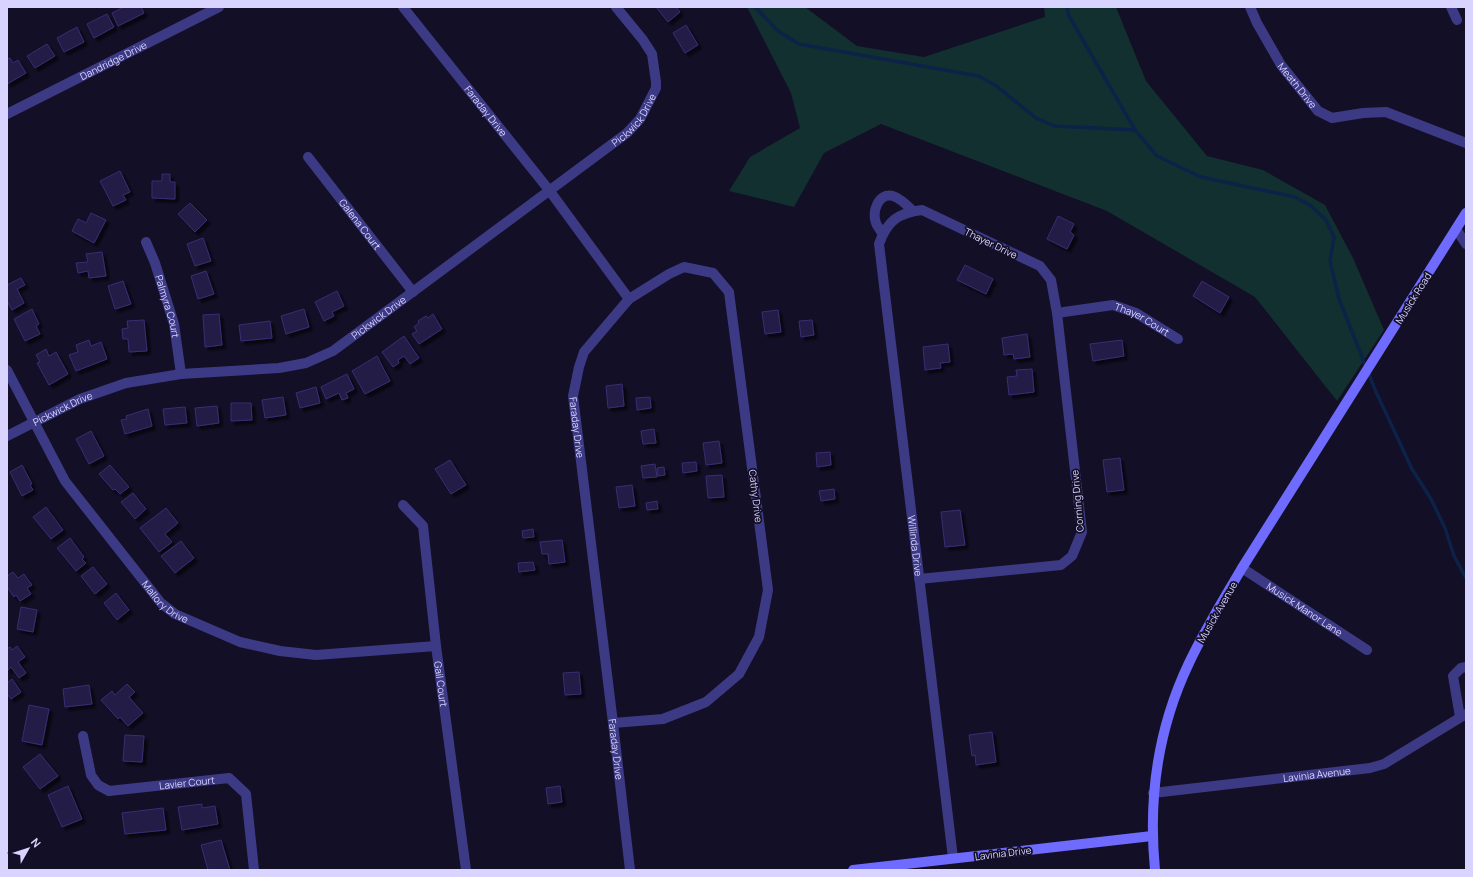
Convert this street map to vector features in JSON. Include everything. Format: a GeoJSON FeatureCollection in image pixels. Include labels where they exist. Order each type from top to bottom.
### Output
{"type":"FeatureCollection","features":[{"type":"Feature","properties":{"kind":"street","name":"Dandridge Drive"},"geometry":{"type":"LineString","coordinates":[[7,114],[219,7]]}},
{"type":"Feature","properties":{"kind":"street","name":"Faraday Drive"},"geometry":{"type":"LineString","coordinates":[[403,7],[549,190],[630,299],[584,352],[579,367],[573,396],[614,723],[630,870]]}},
{"type":"Feature","properties":{"kind":"street","name":"Pickwick Drive"},"geometry":{"type":"LineString","coordinates":[[7,436],[80,399],[126,383],[181,374],[279,368],[306,363],[333,351],[627,133],[640,119],[656,88],[652,54],[643,40],[616,7]]}},
{"type":"Feature","properties":{"kind":"street","name":"Meath Drive"},"geometry":{"type":"LineString","coordinates":[[1250,7],[1257,23],[1281,65],[1318,111],[1332,118],[1363,113],[1386,112],[1466,143]]}},
{"type":"Feature","properties":{"kind":"street"},"geometry":{"type":"LineString","coordinates":[[1451,7],[1457,20]]}},
{"type":"Feature","properties":{"kind":"street","name":"Galena Court"},"geometry":{"type":"LineString","coordinates":[[308,157],[413,292]]}},
{"type":"Feature","properties":{"kind":"street","name":"Willinda Drive"},"geometry":{"type":"LineString","coordinates":[[913,211],[893,196],[885,196],[877,202],[875,209],[876,223],[882,234],[879,244],[953,858]]}},
{"type":"Feature","properties":{"kind":"street","name":"Thayer Drive"},"geometry":{"type":"LineString","coordinates":[[913,211],[922,210],[1040,266],[1051,280],[1057,313]]}},
{"type":"Feature","properties":{"kind":"street"},"geometry":{"type":"LineString","coordinates":[[882,234],[894,218],[913,211]]}},
{"type":"Feature","properties":{"kind":"street","name":"Musick Road"},"geometry":{"type":"LineString","coordinates":[[1360,382],[1466,213]]}},
{"type":"Feature","properties":{"kind":"street"},"geometry":{"type":"LineString","coordinates":[[1456,229],[1466,244]]}},
{"type":"Feature","properties":{"kind":"street","name":"Palmyra Court"},"geometry":{"type":"LineString","coordinates":[[146,242],[155,263],[174,324],[181,374]]}},
{"type":"Feature","properties":{"kind":"street","name":"Cathy Drive"},"geometry":{"type":"LineString","coordinates":[[614,723],[663,719],[706,702],[739,674],[758,637],[768,590],[729,292],[713,273],[684,268],[669,274],[630,299]]}},
{"type":"Feature","properties":{"kind":"street","name":"Thayer Court"},"geometry":{"type":"LineString","coordinates":[[1057,313],[1113,305],[1136,313],[1178,339]]}},
{"type":"Feature","properties":{"kind":"street","name":"Corning Drive"},"geometry":{"type":"LineString","coordinates":[[919,579],[1061,565],[1072,556],[1082,532],[1057,313]]}},
{"type":"Feature","properties":{"kind":"street","name":"Mallory Drive"},"geometry":{"type":"LineString","coordinates":[[7,370],[65,481],[161,604],[175,614],[240,642],[280,651],[316,655],[436,646]]}},
{"type":"Feature","properties":{"kind":"street","name":"Musick Avenue"},"geometry":{"type":"LineString","coordinates":[[1155,870],[1152,836],[1153,793],[1163,737],[1180,682],[1201,638],[1242,568],[1360,382]]}},
{"type":"Feature","properties":{"kind":"street","name":"Gail Court"},"geometry":{"type":"LineString","coordinates":[[403,505],[423,526],[436,646],[466,870]]}},
{"type":"Feature","properties":{"kind":"street","name":"Musick Manor Lane"},"geometry":{"type":"LineString","coordinates":[[1242,568],[1367,650]]}},
{"type":"Feature","properties":{"kind":"street"},"geometry":{"type":"LineString","coordinates":[[1463,715],[1453,676],[1461,668],[1466,667]]}},
{"type":"Feature","properties":{"kind":"street","name":"Lavinia Avenue"},"geometry":{"type":"LineString","coordinates":[[1153,793],[1370,768],[1384,764],[1463,715]]}},
{"type":"Feature","properties":{"kind":"street","name":"Lavier Court"},"geometry":{"type":"LineString","coordinates":[[83,736],[91,774],[98,785],[109,791],[229,778],[246,794],[254,870]]}},
{"type":"Feature","properties":{"kind":"street","name":"Lavinia Drive"},"geometry":{"type":"LineString","coordinates":[[853,870],[1152,836]]}},
{"type":"Feature","properties":{"kind":"green space"},"geometry":{"type":"Polygon","coordinates":[[[747,7],[805,7],[857,46],[924,57],[1045,17],[1044,7],[1116,7],[1146,81],[1207,156],[1263,170],[1325,205],[1353,258],[1384,330],[1337,401],[1255,297],[1107,211],[881,124],[824,153],[794,207],[729,191],[750,157],[800,128],[791,93],[747,7]]]}},
{"type":"Feature","properties":{"kind":"building"},"geometry":{"type":"Polygon","coordinates":[[[124,7],[141,7],[144,13],[118,26],[112,13],[124,7]]]}},
{"type":"Feature","properties":{"kind":"building"},"geometry":{"type":"Polygon","coordinates":[[[656,7],[676,7],[680,12],[668,22],[656,7]]]}},
{"type":"Feature","properties":{"kind":"building"},"geometry":{"type":"Polygon","coordinates":[[[107,14],[114,27],[94,38],[87,24],[107,14]]]}},
{"type":"Feature","properties":{"kind":"building"},"geometry":{"type":"Polygon","coordinates":[[[686,25],[698,45],[685,53],[673,33],[686,25]]]}},
{"type":"Feature","properties":{"kind":"building"},"geometry":{"type":"Polygon","coordinates":[[[77,27],[84,42],[64,52],[57,38],[77,27]]]}},
{"type":"Feature","properties":{"kind":"building"},"geometry":{"type":"Polygon","coordinates":[[[47,44],[55,56],[35,68],[27,56],[47,44]]]}},
{"type":"Feature","properties":{"kind":"building"},"geometry":{"type":"Polygon","coordinates":[[[10,58],[13,63],[18,60],[26,73],[7,84],[7,59],[10,58]]]}},
{"type":"Feature","properties":{"kind":"building"},"geometry":{"type":"Polygon","coordinates":[[[120,171],[130,192],[123,195],[126,200],[113,206],[100,181],[120,171]]]}},
{"type":"Feature","properties":{"kind":"building"},"geometry":{"type":"Polygon","coordinates":[[[162,174],[170,174],[170,182],[175,182],[175,199],[152,198],[152,181],[162,181],[162,174]]]}},
{"type":"Feature","properties":{"kind":"building"},"geometry":{"type":"Polygon","coordinates":[[[190,203],[207,220],[195,232],[178,214],[190,203]]]}},
{"type":"Feature","properties":{"kind":"building"},"geometry":{"type":"Polygon","coordinates":[[[91,213],[106,220],[94,243],[72,231],[78,219],[86,223],[91,213]]]}},
{"type":"Feature","properties":{"kind":"building"},"geometry":{"type":"Polygon","coordinates":[[[1058,216],[1074,224],[1070,232],[1074,235],[1067,249],[1047,239],[1058,216]]]}},
{"type":"Feature","properties":{"kind":"building"},"geometry":{"type":"Polygon","coordinates":[[[203,238],[211,261],[195,266],[187,244],[203,238]]]}},
{"type":"Feature","properties":{"kind":"building"},"geometry":{"type":"Polygon","coordinates":[[[102,252],[106,276],[89,278],[88,271],[78,273],[76,263],[88,262],[86,254],[102,252]]]}},
{"type":"Feature","properties":{"kind":"building"},"geometry":{"type":"Polygon","coordinates":[[[965,265],[993,279],[986,294],[957,280],[965,265]]]}},
{"type":"Feature","properties":{"kind":"building"},"geometry":{"type":"Polygon","coordinates":[[[206,271],[214,294],[198,299],[191,276],[206,271]]]}},
{"type":"Feature","properties":{"kind":"building"},"geometry":{"type":"Polygon","coordinates":[[[21,278],[25,285],[17,289],[24,303],[12,310],[7,301],[7,285],[21,278]]]}},
{"type":"Feature","properties":{"kind":"building"},"geometry":{"type":"Polygon","coordinates":[[[123,281],[131,304],[115,309],[108,286],[123,281]]]}},
{"type":"Feature","properties":{"kind":"building"},"geometry":{"type":"Polygon","coordinates":[[[1202,281],[1229,297],[1220,313],[1193,296],[1202,281]]]}},
{"type":"Feature","properties":{"kind":"building"},"geometry":{"type":"Polygon","coordinates":[[[337,291],[344,306],[332,312],[334,316],[324,321],[315,302],[337,291]]]}},
{"type":"Feature","properties":{"kind":"building"},"geometry":{"type":"Polygon","coordinates":[[[32,309],[39,324],[36,326],[40,334],[25,341],[14,319],[32,309]]]}},
{"type":"Feature","properties":{"kind":"building"},"geometry":{"type":"Polygon","coordinates":[[[304,309],[309,327],[286,334],[281,316],[304,309]]]}},
{"type":"Feature","properties":{"kind":"building"},"geometry":{"type":"Polygon","coordinates":[[[778,310],[781,332],[765,334],[762,312],[778,310]]]}},
{"type":"Feature","properties":{"kind":"building"},"geometry":{"type":"Polygon","coordinates":[[[219,314],[222,345],[205,347],[203,315],[219,314]]]}},
{"type":"Feature","properties":{"kind":"building"},"geometry":{"type":"Polygon","coordinates":[[[433,314],[442,329],[419,344],[412,334],[417,331],[414,327],[419,323],[418,321],[426,316],[428,318],[433,314]]]}},
{"type":"Feature","properties":{"kind":"building"},"geometry":{"type":"Polygon","coordinates":[[[144,320],[147,351],[129,352],[128,339],[123,339],[122,329],[128,328],[127,321],[144,320]]]}},
{"type":"Feature","properties":{"kind":"building"},"geometry":{"type":"Polygon","coordinates":[[[812,320],[814,335],[801,337],[799,321],[812,320]]]}},
{"type":"Feature","properties":{"kind":"building"},"geometry":{"type":"Polygon","coordinates":[[[270,321],[272,338],[241,341],[239,325],[270,321]]]}},
{"type":"Feature","properties":{"kind":"building"},"geometry":{"type":"Polygon","coordinates":[[[1027,334],[1030,357],[1014,359],[1013,354],[1004,355],[1002,338],[1027,334]]]}},
{"type":"Feature","properties":{"kind":"building"},"geometry":{"type":"Polygon","coordinates":[[[404,336],[419,358],[410,364],[404,356],[398,360],[399,363],[393,367],[382,352],[404,336]]]}},
{"type":"Feature","properties":{"kind":"building"},"geometry":{"type":"Polygon","coordinates":[[[89,340],[91,346],[101,342],[107,359],[76,371],[69,355],[78,352],[76,345],[89,340]]]}},
{"type":"Feature","properties":{"kind":"building"},"geometry":{"type":"Polygon","coordinates":[[[1122,340],[1124,356],[1093,361],[1090,344],[1122,340]]]}},
{"type":"Feature","properties":{"kind":"building"},"geometry":{"type":"Polygon","coordinates":[[[948,344],[950,362],[940,363],[941,368],[925,370],[923,347],[948,344]]]}},
{"type":"Feature","properties":{"kind":"building"},"geometry":{"type":"Polygon","coordinates":[[[46,349],[49,356],[56,352],[68,374],[49,385],[37,363],[40,362],[36,355],[46,349]]]}},
{"type":"Feature","properties":{"kind":"building"},"geometry":{"type":"Polygon","coordinates":[[[377,356],[390,381],[365,394],[352,371],[377,356]]]}},
{"type":"Feature","properties":{"kind":"building"},"geometry":{"type":"Polygon","coordinates":[[[1032,369],[1034,392],[1009,395],[1007,377],[1017,376],[1016,370],[1032,369]]]}},
{"type":"Feature","properties":{"kind":"building"},"geometry":{"type":"Polygon","coordinates":[[[347,374],[354,389],[346,393],[348,398],[342,400],[339,393],[326,399],[321,387],[347,374]]]}},
{"type":"Feature","properties":{"kind":"building"},"geometry":{"type":"Polygon","coordinates":[[[622,384],[624,406],[608,408],[606,386],[622,384]]]}},
{"type":"Feature","properties":{"kind":"building"},"geometry":{"type":"Polygon","coordinates":[[[316,387],[320,403],[300,408],[296,393],[316,387]]]}},
{"type":"Feature","properties":{"kind":"building"},"geometry":{"type":"Polygon","coordinates":[[[283,397],[286,415],[265,418],[262,400],[283,397]]]}},
{"type":"Feature","properties":{"kind":"building"},"geometry":{"type":"Polygon","coordinates":[[[650,397],[651,408],[637,410],[636,398],[650,397]]]}},
{"type":"Feature","properties":{"kind":"building"},"geometry":{"type":"Polygon","coordinates":[[[231,403],[251,403],[252,420],[231,421],[231,403]]]}},
{"type":"Feature","properties":{"kind":"building"},"geometry":{"type":"Polygon","coordinates":[[[217,406],[219,423],[197,426],[195,408],[217,406]]]}},
{"type":"Feature","properties":{"kind":"building"},"geometry":{"type":"Polygon","coordinates":[[[185,407],[187,423],[165,425],[163,409],[185,407]]]}},
{"type":"Feature","properties":{"kind":"building"},"geometry":{"type":"Polygon","coordinates":[[[148,409],[152,426],[125,434],[121,420],[127,419],[126,416],[148,409]]]}},
{"type":"Feature","properties":{"kind":"building"},"geometry":{"type":"Polygon","coordinates":[[[654,429],[656,443],[643,444],[641,431],[654,429]]]}},
{"type":"Feature","properties":{"kind":"building"},"geometry":{"type":"Polygon","coordinates":[[[91,431],[104,456],[89,464],[76,439],[91,431]]]}},
{"type":"Feature","properties":{"kind":"building"},"geometry":{"type":"Polygon","coordinates":[[[719,441],[722,463],[706,465],[703,443],[719,441]]]}},
{"type":"Feature","properties":{"kind":"building"},"geometry":{"type":"Polygon","coordinates":[[[830,452],[831,465],[817,467],[816,453],[830,452]]]}},
{"type":"Feature","properties":{"kind":"building"},"geometry":{"type":"Polygon","coordinates":[[[1120,458],[1124,490],[1107,492],[1103,460],[1120,458]]]}},
{"type":"Feature","properties":{"kind":"building"},"geometry":{"type":"Polygon","coordinates":[[[450,460],[466,485],[451,494],[435,469],[450,460]]]}},
{"type":"Feature","properties":{"kind":"building"},"geometry":{"type":"Polygon","coordinates":[[[696,462],[697,471],[683,473],[682,463],[696,462]]]}},
{"type":"Feature","properties":{"kind":"building"},"geometry":{"type":"Polygon","coordinates":[[[655,464],[657,477],[643,478],[641,466],[655,464]]]}},
{"type":"Feature","properties":{"kind":"building"},"geometry":{"type":"Polygon","coordinates":[[[22,465],[32,484],[30,485],[33,490],[22,496],[10,472],[22,465]]]}},
{"type":"Feature","properties":{"kind":"building"},"geometry":{"type":"Polygon","coordinates":[[[110,465],[129,487],[120,494],[115,489],[113,490],[99,474],[110,465]]]}},
{"type":"Feature","properties":{"kind":"building"},"geometry":{"type":"Polygon","coordinates":[[[664,467],[665,475],[658,476],[657,468],[664,467]]]}},
{"type":"Feature","properties":{"kind":"building"},"geometry":{"type":"Polygon","coordinates":[[[722,475],[724,497],[708,498],[706,476],[722,475]]]}},
{"type":"Feature","properties":{"kind":"building"},"geometry":{"type":"Polygon","coordinates":[[[632,485],[635,506],[619,508],[616,487],[632,485]]]}},
{"type":"Feature","properties":{"kind":"building"},"geometry":{"type":"Polygon","coordinates":[[[834,489],[835,499],[821,501],[819,491],[834,489]]]}},
{"type":"Feature","properties":{"kind":"building"},"geometry":{"type":"Polygon","coordinates":[[[133,493],[146,509],[135,519],[121,502],[133,493]]]}},
{"type":"Feature","properties":{"kind":"building"},"geometry":{"type":"Polygon","coordinates":[[[657,501],[658,509],[647,510],[646,503],[657,501]]]}},
{"type":"Feature","properties":{"kind":"building"},"geometry":{"type":"Polygon","coordinates":[[[46,507],[63,530],[51,539],[33,517],[46,507]]]}},
{"type":"Feature","properties":{"kind":"building"},"geometry":{"type":"Polygon","coordinates":[[[166,508],[178,523],[165,534],[172,542],[159,552],[140,528],[166,508]]]}},
{"type":"Feature","properties":{"kind":"building"},"geometry":{"type":"Polygon","coordinates":[[[960,510],[965,545],[945,547],[941,512],[960,510]]]}},
{"type":"Feature","properties":{"kind":"building"},"geometry":{"type":"Polygon","coordinates":[[[533,529],[534,537],[523,538],[522,531],[533,529]]]}},
{"type":"Feature","properties":{"kind":"building"},"geometry":{"type":"Polygon","coordinates":[[[70,538],[84,557],[82,559],[86,563],[76,571],[57,548],[70,538]]]}},
{"type":"Feature","properties":{"kind":"building"},"geometry":{"type":"Polygon","coordinates":[[[562,540],[565,562],[549,564],[548,554],[542,554],[540,542],[562,540]]]}},
{"type":"Feature","properties":{"kind":"building"},"geometry":{"type":"Polygon","coordinates":[[[181,541],[194,558],[175,573],[161,556],[181,541]]]}},
{"type":"Feature","properties":{"kind":"building"},"geometry":{"type":"Polygon","coordinates":[[[533,562],[535,570],[519,572],[518,563],[533,562]]]}},
{"type":"Feature","properties":{"kind":"building"},"geometry":{"type":"Polygon","coordinates":[[[93,567],[107,584],[95,594],[81,576],[93,567]]]}},
{"type":"Feature","properties":{"kind":"building"},"geometry":{"type":"Polygon","coordinates":[[[13,572],[18,578],[24,574],[32,585],[27,588],[31,594],[20,601],[16,595],[14,597],[7,587],[7,576],[13,572]]]}},
{"type":"Feature","properties":{"kind":"building"},"geometry":{"type":"Polygon","coordinates":[[[116,593],[129,610],[117,620],[104,603],[116,593]]]}},
{"type":"Feature","properties":{"kind":"building"},"geometry":{"type":"Polygon","coordinates":[[[21,607],[37,610],[33,632],[17,629],[21,607]]]}},
{"type":"Feature","properties":{"kind":"building"},"geometry":{"type":"Polygon","coordinates":[[[17,646],[25,657],[18,662],[26,673],[19,678],[11,667],[7,671],[7,649],[10,647],[12,650],[17,646]]]}},
{"type":"Feature","properties":{"kind":"building"},"geometry":{"type":"Polygon","coordinates":[[[579,672],[581,694],[565,695],[563,673],[579,672]]]}},
{"type":"Feature","properties":{"kind":"building"},"geometry":{"type":"Polygon","coordinates":[[[12,679],[21,692],[11,699],[7,694],[7,683],[12,679]]]}},
{"type":"Feature","properties":{"kind":"building"},"geometry":{"type":"Polygon","coordinates":[[[127,684],[135,692],[129,697],[143,713],[128,726],[120,717],[118,719],[101,700],[112,691],[115,695],[127,684]]]}},
{"type":"Feature","properties":{"kind":"building"},"geometry":{"type":"Polygon","coordinates":[[[89,685],[92,704],[65,707],[63,689],[89,685]]]}},
{"type":"Feature","properties":{"kind":"building"},"geometry":{"type":"Polygon","coordinates":[[[29,705],[49,709],[42,745],[22,741],[29,705]]]}},
{"type":"Feature","properties":{"kind":"building"},"geometry":{"type":"Polygon","coordinates":[[[992,732],[996,762],[976,765],[975,755],[972,756],[969,735],[992,732]]]}},
{"type":"Feature","properties":{"kind":"building"},"geometry":{"type":"Polygon","coordinates":[[[125,735],[144,736],[142,762],[123,761],[125,735]]]}},
{"type":"Feature","properties":{"kind":"building"},"geometry":{"type":"Polygon","coordinates":[[[40,754],[58,776],[40,789],[23,767],[40,754]]]}},
{"type":"Feature","properties":{"kind":"building"},"geometry":{"type":"Polygon","coordinates":[[[68,786],[82,819],[62,827],[48,795],[68,786]]]}},
{"type":"Feature","properties":{"kind":"building"},"geometry":{"type":"Polygon","coordinates":[[[560,786],[562,802],[548,804],[546,788],[560,786]]]}},
{"type":"Feature","properties":{"kind":"building"},"geometry":{"type":"Polygon","coordinates":[[[202,804],[202,808],[215,806],[218,824],[182,830],[178,807],[202,804]]]}},
{"type":"Feature","properties":{"kind":"building"},"geometry":{"type":"Polygon","coordinates":[[[163,808],[166,830],[125,834],[122,813],[163,808]]]}},
{"type":"Feature","properties":{"kind":"building"},"geometry":{"type":"Polygon","coordinates":[[[221,840],[230,870],[208,870],[201,845],[221,840]]]}},
{"type":"Feature","properties":{"kind":"waterway"},"geometry":{"type":"LineString","coordinates":[[755,7],[778,31],[799,44],[978,76],[995,85],[1036,118],[1054,126],[1135,130]]}},
{"type":"Feature","properties":{"kind":"waterway"},"geometry":{"type":"LineString","coordinates":[[1067,7],[1069,16],[1135,130],[1157,156],[1201,177],[1295,197],[1310,205],[1326,220],[1334,237],[1330,261],[1339,299],[1376,392],[1412,469],[1431,499],[1445,528],[1454,556],[1466,578]]}}]}
